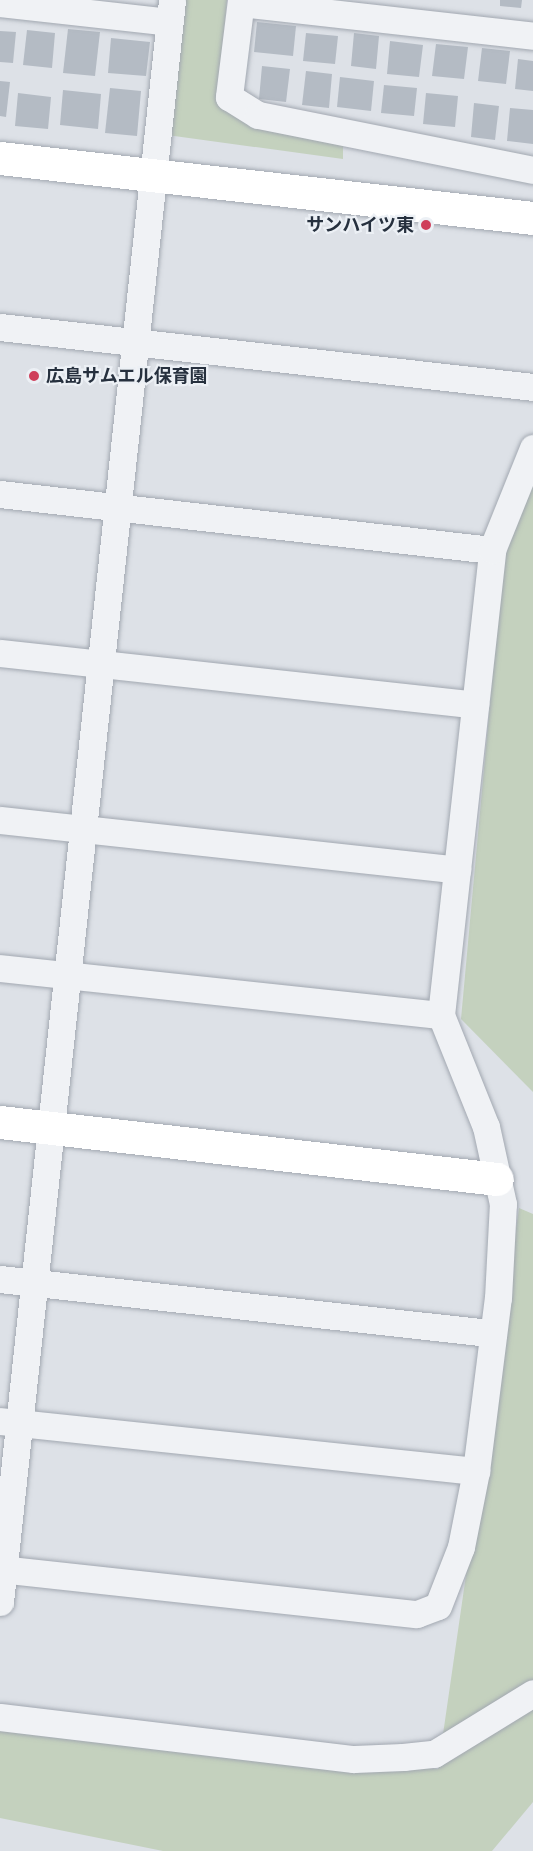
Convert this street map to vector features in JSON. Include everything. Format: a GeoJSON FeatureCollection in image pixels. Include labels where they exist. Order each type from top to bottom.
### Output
{"type":"FeatureCollection","features":[{"type":"Feature","properties":{"kind":"street"},"geometry":{"type":"LineString","coordinates":[[533,36],[241,1],[229,97],[258,115],[533,170]]}},
{"type":"Feature","properties":{"kind":"street"},"geometry":{"type":"LineString","coordinates":[[0,3],[170,11],[34,1282],[10,1422],[0,1602]]}},
{"type":"Feature","properties":{"kind":"street"},"geometry":{"type":"LineString","coordinates":[[0,158],[533,218]]}},
{"type":"Feature","properties":{"kind":"street"},"geometry":{"type":"LineString","coordinates":[[0,327],[533,387]]}},
{"type":"Feature","properties":{"kind":"street"},"geometry":{"type":"LineString","coordinates":[[2,1569],[417,1614],[438,1606],[460,1547],[476,1471],[493,1333],[503,1204],[486,1127],[441,1016],[492,550],[533,448]]}},
{"type":"Feature","properties":{"kind":"street"},"geometry":{"type":"LineString","coordinates":[[0,494],[492,550]]}},
{"type":"Feature","properties":{"kind":"street"},"geometry":{"type":"LineString","coordinates":[[0,653],[475,705]]}},
{"type":"Feature","properties":{"kind":"street"},"geometry":{"type":"LineString","coordinates":[[0,820],[457,870]]}},
{"type":"Feature","properties":{"kind":"street"},"geometry":{"type":"LineString","coordinates":[[0,968],[441,1016]]}},
{"type":"Feature","properties":{"kind":"street"},"geometry":{"type":"LineString","coordinates":[[0,1122],[497,1179]]}},
{"type":"Feature","properties":{"kind":"street"},"geometry":{"type":"LineString","coordinates":[[0,1279],[493,1333]]}},
{"type":"Feature","properties":{"kind":"street"},"geometry":{"type":"LineString","coordinates":[[10,1422],[476,1471]]}},
{"type":"Feature","properties":{"kind":"street"},"geometry":{"type":"LineString","coordinates":[[0,1717],[354,1759],[393,1758],[434,1754],[533,1693]]}},
{"type":"Feature","properties":{"kind":"green space"},"geometry":{"type":"Polygon","coordinates":[[[182,0],[227,0],[218,97],[236,117],[250,126],[343,138],[343,159],[167,135],[182,0]]]}},
{"type":"Feature","properties":{"kind":"green space"},"geometry":{"type":"Polygon","coordinates":[[[533,486],[533,1092],[461,1019],[504,551],[533,486]]]}},
{"type":"Feature","properties":{"kind":"green space"},"geometry":{"type":"Polygon","coordinates":[[[519,1208],[533,1214],[533,1802],[492,1851],[163,1851],[0,1818],[0,1725],[438,1769],[519,1208]]]}},
{"type":"Feature","properties":{"kind":"building"},"geometry":{"type":"Polygon","coordinates":[[[500,0],[522,0],[521,8],[500,6],[500,0]]]}},
{"type":"Feature","properties":{"kind":"building"},"geometry":{"type":"Polygon","coordinates":[[[257,22],[296,26],[293,56],[254,52],[257,22]]]}},
{"type":"Feature","properties":{"kind":"building"},"geometry":{"type":"Polygon","coordinates":[[[68,29],[100,32],[95,76],[63,73],[68,29]]]}},
{"type":"Feature","properties":{"kind":"building"},"geometry":{"type":"Polygon","coordinates":[[[27,30],[55,33],[52,68],[23,65],[27,30]]]}},
{"type":"Feature","properties":{"kind":"building"},"geometry":{"type":"Polygon","coordinates":[[[0,31],[16,32],[13,63],[0,62],[0,31]]]}},
{"type":"Feature","properties":{"kind":"building"},"geometry":{"type":"Polygon","coordinates":[[[306,33],[338,36],[335,64],[303,61],[306,33]]]}},
{"type":"Feature","properties":{"kind":"building"},"geometry":{"type":"Polygon","coordinates":[[[354,33],[379,36],[376,69],[351,66],[354,33]]]}},
{"type":"Feature","properties":{"kind":"building"},"geometry":{"type":"Polygon","coordinates":[[[111,38],[150,42],[146,76],[108,73],[111,38]]]}},
{"type":"Feature","properties":{"kind":"building"},"geometry":{"type":"Polygon","coordinates":[[[390,41],[423,45],[419,77],[387,74],[390,41]]]}},
{"type":"Feature","properties":{"kind":"building"},"geometry":{"type":"Polygon","coordinates":[[[436,44],[468,47],[464,79],[432,76],[436,44]]]}},
{"type":"Feature","properties":{"kind":"building"},"geometry":{"type":"Polygon","coordinates":[[[482,48],[510,51],[506,84],[478,81],[482,48]]]}},
{"type":"Feature","properties":{"kind":"building"},"geometry":{"type":"Polygon","coordinates":[[[518,59],[533,61],[533,91],[515,89],[518,59]]]}},
{"type":"Feature","properties":{"kind":"building"},"geometry":{"type":"Polygon","coordinates":[[[262,66],[290,69],[286,102],[259,99],[262,66]]]}},
{"type":"Feature","properties":{"kind":"building"},"geometry":{"type":"Polygon","coordinates":[[[306,71],[332,74],[329,108],[302,105],[306,71]]]}},
{"type":"Feature","properties":{"kind":"building"},"geometry":{"type":"Polygon","coordinates":[[[340,77],[374,81],[371,111],[337,107],[340,77]]]}},
{"type":"Feature","properties":{"kind":"building"},"geometry":{"type":"Polygon","coordinates":[[[0,81],[10,82],[6,117],[0,116],[0,81]]]}},
{"type":"Feature","properties":{"kind":"building"},"geometry":{"type":"Polygon","coordinates":[[[384,85],[417,88],[414,116],[381,113],[384,85]]]}},
{"type":"Feature","properties":{"kind":"building"},"geometry":{"type":"Polygon","coordinates":[[[110,88],[141,91],[137,136],[105,133],[110,88]]]}},
{"type":"Feature","properties":{"kind":"building"},"geometry":{"type":"Polygon","coordinates":[[[63,90],[101,94],[98,129],[60,125],[63,90]]]}},
{"type":"Feature","properties":{"kind":"building"},"geometry":{"type":"Polygon","coordinates":[[[18,93],[51,97],[48,129],[15,126],[18,93]]]}},
{"type":"Feature","properties":{"kind":"building"},"geometry":{"type":"Polygon","coordinates":[[[426,93],[458,96],[455,127],[423,124],[426,93]]]}},
{"type":"Feature","properties":{"kind":"building"},"geometry":{"type":"Polygon","coordinates":[[[474,103],[499,106],[495,140],[471,137],[474,103]]]}},
{"type":"Feature","properties":{"kind":"building"},"geometry":{"type":"Polygon","coordinates":[[[510,108],[533,110],[533,144],[507,141],[510,108]]]}},
{"type":"Feature","properties":{"kind":"place","name":"サンハイツ東"},"geometry":{"type":"Point","coordinates":[426,225]}},
{"type":"Feature","properties":{"kind":"place","name":"広島サムエル保育園"},"geometry":{"type":"Point","coordinates":[34,376]}}]}
